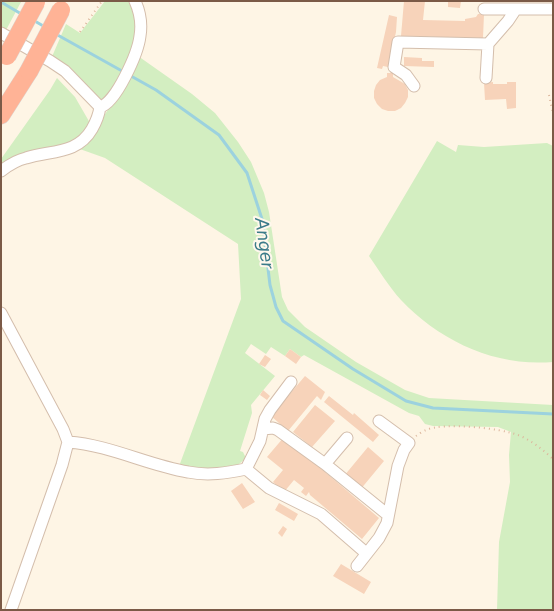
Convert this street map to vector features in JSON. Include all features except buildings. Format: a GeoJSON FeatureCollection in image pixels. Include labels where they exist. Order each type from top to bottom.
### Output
{"type":"FeatureCollection","features":[{"type":"Feature","properties":{"kind":"highway"},"geometry":{"type":"LineString","coordinates":[[4,61],[36,2]]}},
{"type":"Feature","properties":{"kind":"highway"},"geometry":{"type":"LineString","coordinates":[[1,116],[29,71],[63,6]]}},
{"type":"Feature","properties":{"kind":"street"},"geometry":{"type":"LineString","coordinates":[[100,107],[107,104],[137,51],[141,31],[140,14],[135,1]]}},
{"type":"Feature","properties":{"kind":"street"},"geometry":{"type":"LineString","coordinates":[[484,9],[553,9]]}},
{"type":"Feature","properties":{"kind":"street"},"geometry":{"type":"LineString","coordinates":[[486,78],[488,44],[516,9]]}},
{"type":"Feature","properties":{"kind":"street"},"geometry":{"type":"LineString","coordinates":[[1,33],[65,71],[100,107]]}},
{"type":"Feature","properties":{"kind":"street"},"geometry":{"type":"LineString","coordinates":[[414,86],[406,75],[394,68],[398,42],[488,44]]}},
{"type":"Feature","properties":{"kind":"street"},"geometry":{"type":"LineString","coordinates":[[1,171],[18,160],[64,151],[76,146],[91,131],[100,107]]}},
{"type":"Feature","properties":{"kind":"street"},"geometry":{"type":"LineString","coordinates":[[1,313],[59,419],[68,442],[62,465],[11,610]]}},
{"type":"Feature","properties":{"kind":"street"},"geometry":{"type":"LineString","coordinates":[[246,469],[260,442],[265,419],[291,382]]}},
{"type":"Feature","properties":{"kind":"street"},"geometry":{"type":"LineString","coordinates":[[357,566],[379,538],[387,523],[398,466],[409,443],[379,421]]}},
{"type":"Feature","properties":{"kind":"street"},"geometry":{"type":"LineString","coordinates":[[263,428],[278,430],[325,464],[388,515]]}},
{"type":"Feature","properties":{"kind":"street"},"geometry":{"type":"LineString","coordinates":[[325,464],[347,438]]}},
{"type":"Feature","properties":{"kind":"street"},"geometry":{"type":"LineString","coordinates":[[68,442],[98,446],[159,466],[188,472],[215,474],[246,469],[269,488],[321,514],[366,553]]}},
{"type":"Feature","properties":{"kind":"path"},"geometry":{"type":"LineString","coordinates":[[80,32],[102,1]]}},
{"type":"Feature","properties":{"kind":"path"},"geometry":{"type":"LineString","coordinates":[[549,95],[553,114]]}},
{"type":"Feature","properties":{"kind":"path"},"geometry":{"type":"LineString","coordinates":[[409,443],[425,430],[438,427],[496,429],[523,437],[553,458]]}},
{"type":"Feature","properties":{"kind":"green space"},"geometry":{"type":"Polygon","coordinates":[[[1,1],[21,2],[5,32],[1,31],[1,1]]]}},
{"type":"Feature","properties":{"kind":"green space"},"geometry":{"type":"Polygon","coordinates":[[[105,1],[132,1],[135,8],[137,43],[107,99],[99,99],[51,59],[66,24],[80,33],[105,1]]]}},
{"type":"Feature","properties":{"kind":"green space"},"geometry":{"type":"Polygon","coordinates":[[[138,56],[192,94],[215,113],[251,162],[264,193],[269,212],[282,297],[288,310],[305,327],[356,362],[405,390],[429,398],[553,405],[553,610],[497,610],[499,542],[510,482],[509,455],[511,432],[498,427],[433,426],[425,424],[419,416],[409,413],[304,355],[301,357],[290,349],[285,356],[271,347],[266,354],[251,344],[245,353],[275,376],[251,405],[252,413],[240,451],[243,452],[246,458],[232,470],[178,469],[241,299],[238,244],[105,158],[77,148],[104,116],[138,56]]]}},
{"type":"Feature","properties":{"kind":"green space"},"geometry":{"type":"Polygon","coordinates":[[[57,78],[75,97],[90,123],[82,139],[1,168],[1,159],[57,78]]]}},
{"type":"Feature","properties":{"kind":"green space"},"geometry":{"type":"Polygon","coordinates":[[[437,141],[456,152],[458,145],[484,147],[547,143],[553,146],[553,362],[510,360],[470,348],[451,339],[416,315],[401,300],[369,256],[437,141]]]}},
{"type":"Feature","properties":{"kind":"waterway","name":"Anger"},"geometry":{"type":"LineString","coordinates":[[1,2],[23,15]]}},
{"type":"Feature","properties":{"kind":"waterway","name":"Anger"},"geometry":{"type":"LineString","coordinates":[[33,20],[45,27]]}},
{"type":"Feature","properties":{"kind":"waterway","name":"Anger"},"geometry":{"type":"LineString","coordinates":[[54,33],[156,90],[219,135],[247,173],[262,219],[270,285],[276,307],[283,321],[353,369],[406,401],[433,408],[553,414]]}}]}
